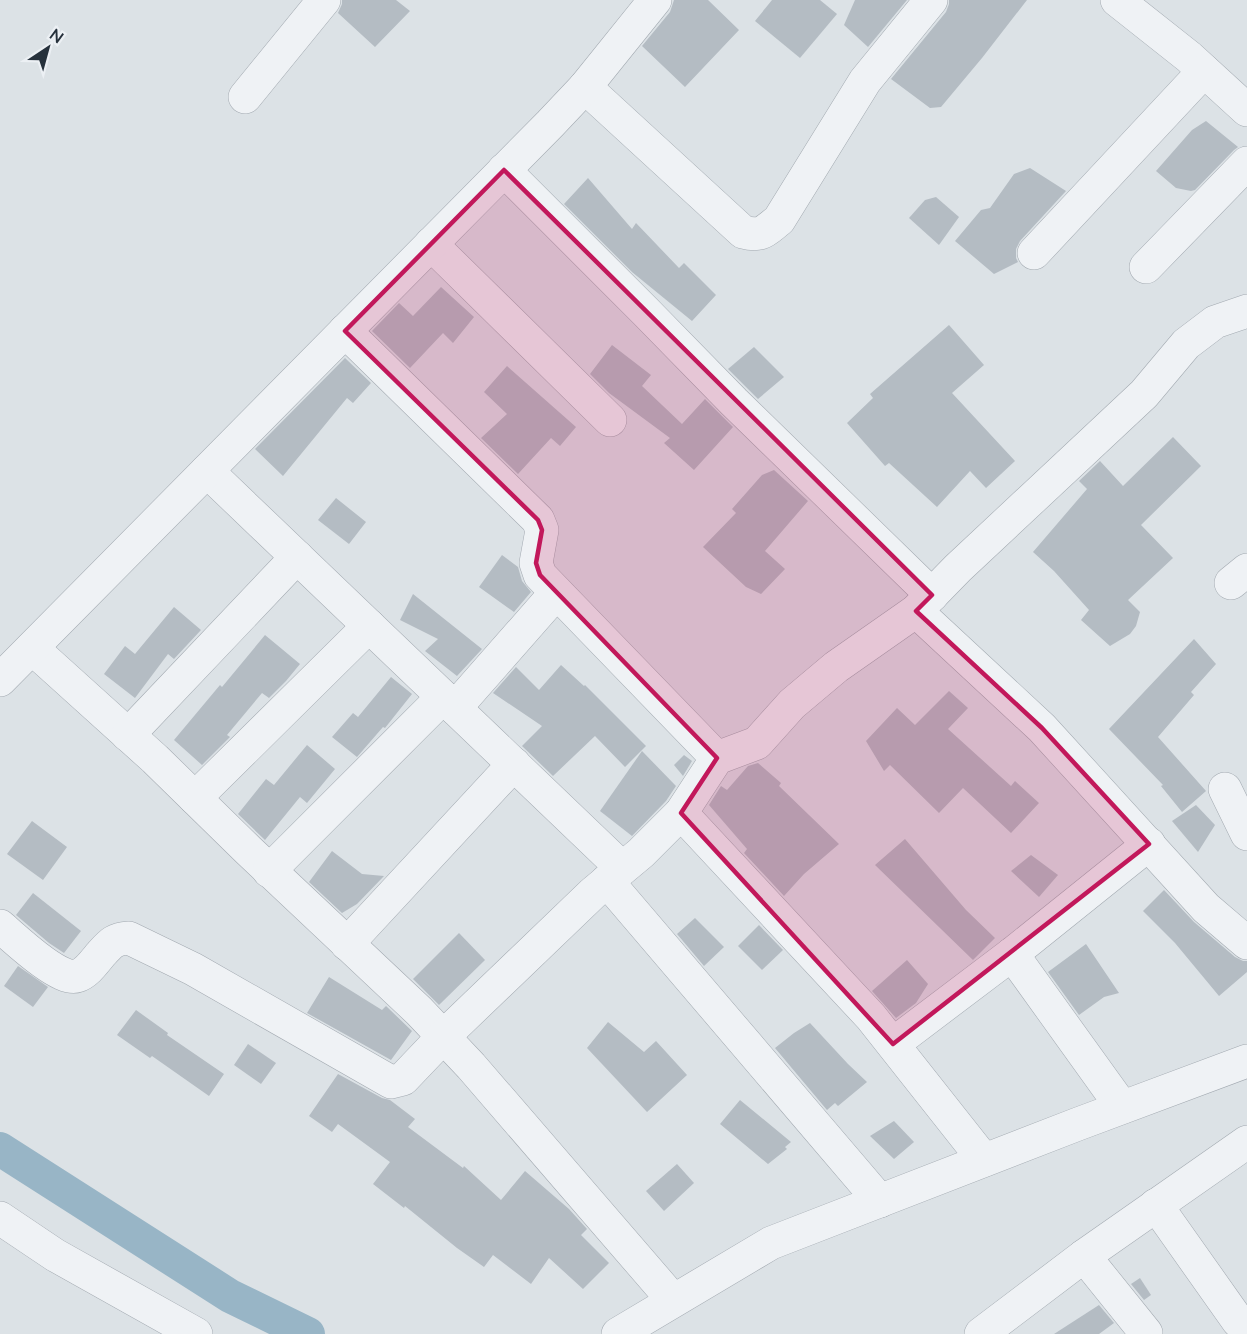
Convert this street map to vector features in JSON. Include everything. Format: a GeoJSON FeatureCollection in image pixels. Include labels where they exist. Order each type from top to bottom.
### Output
{"type":"FeatureCollection","features":[{"type":"Feature","properties":{"kind":"street"},"geometry":{"type":"LineString","coordinates":[[245,97],[324,0]]}},
{"type":"Feature","properties":{"kind":"street"},"geometry":{"type":"LineString","coordinates":[[0,680],[585,87],[655,0]]}},
{"type":"Feature","properties":{"kind":"street"},"geometry":{"type":"LineString","coordinates":[[585,87],[743,232],[755,235],[779,220],[866,81],[931,0]]}},
{"type":"Feature","properties":{"kind":"street"},"geometry":{"type":"LineString","coordinates":[[1117,0],[1189,57],[1247,110]]}},
{"type":"Feature","properties":{"kind":"street"},"geometry":{"type":"LineString","coordinates":[[1034,253],[1204,71]]}},
{"type":"Feature","properties":{"kind":"street"},"geometry":{"type":"LineString","coordinates":[[1146,267],[1247,163]]}},
{"type":"Feature","properties":{"kind":"street"},"geometry":{"type":"LineString","coordinates":[[504,170],[734,402],[1041,728],[1206,908],[1247,944]]}},
{"type":"Feature","properties":{"kind":"street"},"geometry":{"type":"LineString","coordinates":[[431,244],[610,420]]}},
{"type":"Feature","properties":{"kind":"street"},"geometry":{"type":"LineString","coordinates":[[0,926],[51,969],[65,976],[76,977],[86,970],[112,942],[129,938],[193,969],[391,1082],[403,1079],[444,1036],[681,813],[717,758],[757,743],[792,704],[836,666],[924,603],[958,568],[1144,394],[1186,344],[1215,322],[1247,311]]}},
{"type":"Feature","properties":{"kind":"street"},"geometry":{"type":"LineString","coordinates":[[345,331],[538,520],[542,530],[536,562],[540,575],[717,758]]}},
{"type":"Feature","properties":{"kind":"street"},"geometry":{"type":"LineString","coordinates":[[207,471],[514,764],[615,874],[880,1201]]}},
{"type":"Feature","properties":{"kind":"street"},"geometry":{"type":"LineString","coordinates":[[128,735],[297,557]]}},
{"type":"Feature","properties":{"kind":"street"},"geometry":{"type":"LineString","coordinates":[[269,871],[449,703],[556,593]]}},
{"type":"Feature","properties":{"kind":"street"},"geometry":{"type":"LineString","coordinates":[[195,798],[369,626]]}},
{"type":"Feature","properties":{"kind":"street"},"geometry":{"type":"LineString","coordinates":[[32,648],[155,759],[269,871],[444,1036],[673,1300]]}},
{"type":"Feature","properties":{"kind":"street"},"geometry":{"type":"LineString","coordinates":[[347,944],[514,764]]}},
{"type":"Feature","properties":{"kind":"street"},"geometry":{"type":"LineString","coordinates":[[1225,789],[1247,834]]}},
{"type":"Feature","properties":{"kind":"street"},"geometry":{"type":"LineString","coordinates":[[681,813],[871,1017],[984,1160]]}},
{"type":"Feature","properties":{"kind":"street"},"geometry":{"type":"LineString","coordinates":[[893,1044],[1012,954],[1149,844]]}},
{"type":"Feature","properties":{"kind":"street"},"geometry":{"type":"LineString","coordinates":[[1012,954],[1122,1107]]}},
{"type":"Feature","properties":{"kind":"street"},"geometry":{"type":"LineString","coordinates":[[618,1334],[771,1243],[1122,1107],[1246,1065]]}},
{"type":"Feature","properties":{"kind":"street"},"geometry":{"type":"LineString","coordinates":[[981,1334],[1084,1256],[1247,1142]]}},
{"type":"Feature","properties":{"kind":"street"},"geometry":{"type":"LineString","coordinates":[[1156,1205],[1238,1322]]}},
{"type":"Feature","properties":{"kind":"street"},"geometry":{"type":"LineString","coordinates":[[0,1218],[55,1255],[196,1334]]}},
{"type":"Feature","properties":{"kind":"street"},"geometry":{"type":"LineString","coordinates":[[1084,1256],[1146,1333]]}},
{"type":"Feature","properties":{"kind":"highlighted area"},"geometry":{"type":"Polygon","coordinates":[[[504,170],[932,595],[916,611],[1042,728],[1149,844],[893,1044],[681,813],[717,758],[540,575],[536,563],[542,530],[538,520],[345,331],[504,170]]]}},
{"type":"Feature","properties":{"kind":"building"},"geometry":{"type":"Polygon","coordinates":[[[342,0],[396,0],[410,11],[375,47],[338,13],[342,0]]]}},
{"type":"Feature","properties":{"kind":"building"},"geometry":{"type":"Polygon","coordinates":[[[674,0],[708,0],[739,30],[685,87],[642,46],[670,12],[674,0]]]}},
{"type":"Feature","properties":{"kind":"building"},"geometry":{"type":"Polygon","coordinates":[[[772,0],[820,0],[837,14],[800,58],[755,21],[772,0]]]}},
{"type":"Feature","properties":{"kind":"building"},"geometry":{"type":"Polygon","coordinates":[[[855,0],[907,0],[868,47],[844,25],[855,0]]]}},
{"type":"Feature","properties":{"kind":"building"},"geometry":{"type":"Polygon","coordinates":[[[949,0],[1027,0],[941,107],[930,108],[891,79],[946,12],[949,0]]]}},
{"type":"Feature","properties":{"kind":"building"},"geometry":{"type":"Polygon","coordinates":[[[1206,121],[1238,147],[1195,190],[1176,188],[1156,171],[1192,130],[1206,121]]]}},
{"type":"Feature","properties":{"kind":"building"},"geometry":{"type":"Polygon","coordinates":[[[1030,168],[1066,191],[1020,241],[1016,249],[1018,262],[994,274],[955,241],[981,210],[990,208],[1014,174],[1030,168]]]}},
{"type":"Feature","properties":{"kind":"building"},"geometry":{"type":"Polygon","coordinates":[[[588,178],[632,229],[636,223],[679,268],[684,263],[716,295],[692,321],[632,272],[564,204],[588,178]]]}},
{"type":"Feature","properties":{"kind":"building"},"geometry":{"type":"Polygon","coordinates":[[[936,197],[959,217],[939,245],[909,218],[925,200],[936,197]]]}},
{"type":"Feature","properties":{"kind":"building"},"geometry":{"type":"Polygon","coordinates":[[[441,287],[474,317],[453,343],[443,333],[410,368],[372,331],[399,303],[413,316],[441,287]]]}},
{"type":"Feature","properties":{"kind":"building"},"geometry":{"type":"Polygon","coordinates":[[[949,325],[984,365],[952,393],[1015,461],[986,488],[970,471],[937,507],[889,463],[885,466],[847,423],[873,398],[870,394],[949,325]]]}},
{"type":"Feature","properties":{"kind":"building"},"geometry":{"type":"Polygon","coordinates":[[[612,345],[651,375],[642,386],[682,424],[705,399],[733,427],[694,470],[664,443],[670,438],[609,393],[590,374],[612,345]]]}},
{"type":"Feature","properties":{"kind":"building"},"geometry":{"type":"Polygon","coordinates":[[[754,347],[784,377],[758,399],[728,369],[754,347]]]}},
{"type":"Feature","properties":{"kind":"building"},"geometry":{"type":"Polygon","coordinates":[[[345,358],[371,383],[353,403],[347,398],[283,476],[255,449],[345,358]]]}},
{"type":"Feature","properties":{"kind":"building"},"geometry":{"type":"Polygon","coordinates":[[[507,366],[576,427],[560,446],[551,438],[518,474],[481,438],[507,414],[484,392],[507,366]]]}},
{"type":"Feature","properties":{"kind":"building"},"geometry":{"type":"Polygon","coordinates":[[[1173,437],[1201,466],[1141,525],[1173,558],[1128,600],[1140,612],[1136,626],[1130,634],[1110,646],[1081,620],[1089,610],[1054,571],[1033,552],[1087,489],[1079,481],[1100,461],[1123,486],[1173,437]]]}},
{"type":"Feature","properties":{"kind":"building"},"geometry":{"type":"Polygon","coordinates":[[[774,470],[808,501],[765,551],[785,569],[761,594],[746,587],[703,547],[736,513],[732,509],[762,475],[774,470]]]}},
{"type":"Feature","properties":{"kind":"building"},"geometry":{"type":"Polygon","coordinates":[[[336,498],[366,522],[349,544],[318,520],[336,498]]]}},
{"type":"Feature","properties":{"kind":"building"},"geometry":{"type":"Polygon","coordinates":[[[502,555],[518,567],[522,581],[531,592],[514,612],[479,587],[502,555]]]}},
{"type":"Feature","properties":{"kind":"building"},"geometry":{"type":"Polygon","coordinates":[[[413,594],[482,649],[457,676],[425,651],[438,639],[400,620],[413,594]]]}},
{"type":"Feature","properties":{"kind":"building"},"geometry":{"type":"Polygon","coordinates":[[[174,607],[201,630],[174,659],[168,654],[135,698],[104,674],[125,646],[135,654],[174,607]]]}},
{"type":"Feature","properties":{"kind":"building"},"geometry":{"type":"Polygon","coordinates":[[[265,635],[300,664],[269,698],[262,693],[227,735],[230,737],[202,765],[174,740],[265,635]]]}},
{"type":"Feature","properties":{"kind":"building"},"geometry":{"type":"Polygon","coordinates":[[[1194,639],[1216,664],[1191,692],[1194,695],[1158,737],[1206,791],[1182,812],[1161,786],[1163,785],[1109,729],[1194,639]]]}},
{"type":"Feature","properties":{"kind":"building"},"geometry":{"type":"Polygon","coordinates":[[[561,665],[585,685],[646,746],[625,767],[595,736],[553,776],[522,746],[542,726],[493,693],[516,667],[539,690],[561,665]]]}},
{"type":"Feature","properties":{"kind":"building"},"geometry":{"type":"Polygon","coordinates":[[[391,677],[412,694],[385,728],[383,727],[357,757],[332,737],[353,713],[358,717],[391,677]]]}},
{"type":"Feature","properties":{"kind":"building"},"geometry":{"type":"Polygon","coordinates":[[[949,691],[968,708],[948,729],[1011,786],[1015,781],[1039,803],[1011,833],[963,788],[939,813],[890,765],[884,771],[866,741],[897,708],[915,725],[949,691]]]}},
{"type":"Feature","properties":{"kind":"building"},"geometry":{"type":"Polygon","coordinates":[[[307,745],[335,769],[307,803],[300,797],[265,840],[238,814],[266,779],[274,785],[307,745]]]}},
{"type":"Feature","properties":{"kind":"building"},"geometry":{"type":"Polygon","coordinates":[[[642,751],[676,786],[666,801],[632,836],[600,811],[642,751]]]}},
{"type":"Feature","properties":{"kind":"building"},"geometry":{"type":"Polygon","coordinates":[[[684,755],[692,761],[683,776],[674,765],[684,755]]]}},
{"type":"Feature","properties":{"kind":"building"},"geometry":{"type":"Polygon","coordinates":[[[758,763],[781,783],[779,786],[839,844],[804,874],[784,896],[744,853],[747,849],[709,805],[721,786],[727,790],[748,766],[758,763]]]}},
{"type":"Feature","properties":{"kind":"building"},"geometry":{"type":"Polygon","coordinates":[[[1196,805],[1215,825],[1198,852],[1172,821],[1196,805]]]}},
{"type":"Feature","properties":{"kind":"building"},"geometry":{"type":"Polygon","coordinates":[[[32,821],[67,847],[43,880],[7,854],[32,821]]]}},
{"type":"Feature","properties":{"kind":"building"},"geometry":{"type":"Polygon","coordinates":[[[905,839],[966,910],[995,938],[973,960],[875,865],[905,839]]]}},
{"type":"Feature","properties":{"kind":"building"},"geometry":{"type":"Polygon","coordinates":[[[332,851],[362,874],[384,876],[357,904],[342,913],[309,882],[332,851]]]}},
{"type":"Feature","properties":{"kind":"building"},"geometry":{"type":"Polygon","coordinates":[[[1031,855],[1058,875],[1039,897],[1011,871],[1031,855]]]}},
{"type":"Feature","properties":{"kind":"building"},"geometry":{"type":"Polygon","coordinates":[[[1164,890],[1194,922],[1235,957],[1247,961],[1247,972],[1219,996],[1175,943],[1143,911],[1164,890]]]}},
{"type":"Feature","properties":{"kind":"building"},"geometry":{"type":"Polygon","coordinates":[[[33,893],[81,931],[64,953],[16,915],[33,893]]]}},
{"type":"Feature","properties":{"kind":"building"},"geometry":{"type":"Polygon","coordinates":[[[695,918],[724,947],[704,966],[677,934],[695,918]]]}},
{"type":"Feature","properties":{"kind":"building"},"geometry":{"type":"Polygon","coordinates":[[[759,925],[783,950],[762,970],[738,946],[759,925]]]}},
{"type":"Feature","properties":{"kind":"building"},"geometry":{"type":"Polygon","coordinates":[[[459,933],[485,960],[439,1005],[413,979],[459,933]]]}},
{"type":"Feature","properties":{"kind":"building"},"geometry":{"type":"Polygon","coordinates":[[[1086,944],[1119,993],[1104,997],[1079,1015],[1048,972],[1086,944]]]}},
{"type":"Feature","properties":{"kind":"building"},"geometry":{"type":"Polygon","coordinates":[[[907,960],[928,984],[916,1003],[896,1018],[872,991],[907,960]]]}},
{"type":"Feature","properties":{"kind":"building"},"geometry":{"type":"Polygon","coordinates":[[[18,966],[48,987],[33,1007],[4,986],[18,966]]]}},
{"type":"Feature","properties":{"kind":"building"},"geometry":{"type":"Polygon","coordinates":[[[329,977],[382,1010],[386,1006],[412,1031],[391,1060],[307,1013],[329,977]]]}},
{"type":"Feature","properties":{"kind":"building"},"geometry":{"type":"Polygon","coordinates":[[[136,1010],[168,1033],[167,1035],[224,1074],[209,1096],[152,1056],[150,1058],[117,1035],[136,1010]]]}},
{"type":"Feature","properties":{"kind":"building"},"geometry":{"type":"Polygon","coordinates":[[[608,1022],[644,1052],[656,1041],[687,1075],[647,1112],[587,1048],[608,1022]]]}},
{"type":"Feature","properties":{"kind":"building"},"geometry":{"type":"Polygon","coordinates":[[[810,1023],[867,1082],[838,1106],[835,1103],[827,1110],[775,1048],[810,1023]]]}},
{"type":"Feature","properties":{"kind":"building"},"geometry":{"type":"Polygon","coordinates":[[[248,1044],[276,1063],[261,1084],[234,1065],[248,1044]]]}},
{"type":"Feature","properties":{"kind":"building"},"geometry":{"type":"Polygon","coordinates":[[[338,1074],[390,1100],[415,1119],[408,1127],[463,1168],[464,1166],[501,1200],[525,1171],[569,1209],[587,1229],[581,1235],[609,1263],[583,1289],[549,1258],[531,1284],[493,1255],[484,1267],[373,1184],[390,1162],[338,1124],[332,1132],[309,1116],[338,1074]]]}},
{"type":"Feature","properties":{"kind":"building"},"geometry":{"type":"Polygon","coordinates":[[[740,1100],[791,1142],[785,1147],[787,1149],[768,1164],[720,1124],[740,1100]]]}},
{"type":"Feature","properties":{"kind":"building"},"geometry":{"type":"Polygon","coordinates":[[[894,1121],[914,1142],[894,1159],[870,1136],[894,1121]]]}},
{"type":"Feature","properties":{"kind":"building"},"geometry":{"type":"Polygon","coordinates":[[[677,1164],[694,1183],[664,1211],[646,1191],[677,1164]]]}},
{"type":"Feature","properties":{"kind":"building"},"geometry":{"type":"Polygon","coordinates":[[[1140,1278],[1151,1295],[1144,1300],[1131,1284],[1140,1278]]]}},
{"type":"Feature","properties":{"kind":"building"},"geometry":{"type":"Polygon","coordinates":[[[1099,1305],[1114,1323],[1099,1334],[1054,1334],[1099,1305]]]}},
{"type":"Feature","properties":{"kind":"waterway"},"geometry":{"type":"LineString","coordinates":[[0,1149],[230,1296],[308,1334]]}}]}
